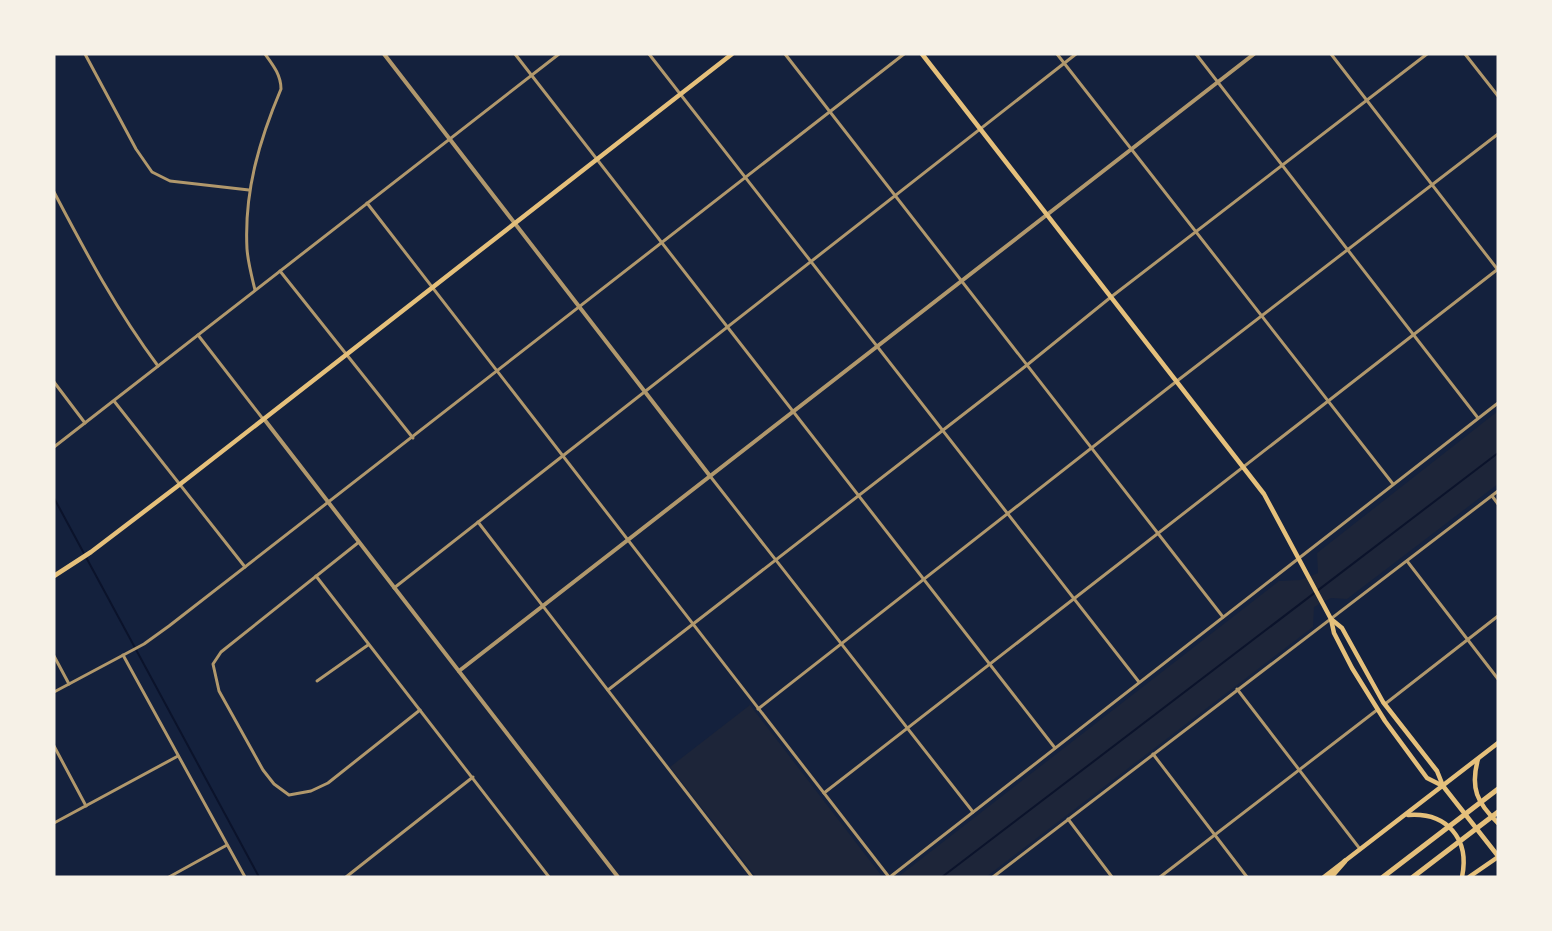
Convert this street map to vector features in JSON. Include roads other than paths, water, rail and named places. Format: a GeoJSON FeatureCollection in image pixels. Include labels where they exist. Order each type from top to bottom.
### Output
{"type":"FeatureCollection","features":[{"type":"Feature","properties":{"kind":"highway"},"geometry":{"type":"LineString","coordinates":[[1383,877],[1498,789]]}},
{"type":"Feature","properties":{"kind":"highway"},"geometry":{"type":"LineString","coordinates":[[1413,877],[1498,812]]}},
{"type":"Feature","properties":{"kind":"highway"},"geometry":{"type":"LineString","coordinates":[[1331,877],[1345,861]]}},
{"type":"Feature","properties":{"kind":"main road"},"geometry":{"type":"LineString","coordinates":[[54,576],[91,552],[179,485],[732,54]]}},
{"type":"Feature","properties":{"kind":"main road"},"geometry":{"type":"LineString","coordinates":[[921,54],[1243,466],[1272,508],[1299,556],[1331,618],[1334,633],[1377,710],[1427,778],[1443,786]]}},
{"type":"Feature","properties":{"kind":"main road"},"geometry":{"type":"LineString","coordinates":[[1331,618],[1342,628],[1385,704],[1437,771],[1443,786],[1498,856],[1468,877]]}},
{"type":"Feature","properties":{"kind":"main road"},"geometry":{"type":"LineString","coordinates":[[1324,877],[1498,743]]}},
{"type":"Feature","properties":{"kind":"main road"},"geometry":{"type":"LineString","coordinates":[[1478,759],[1474,771],[1474,787],[1479,800],[1498,823]]}},
{"type":"Feature","properties":{"kind":"main road"},"geometry":{"type":"LineString","coordinates":[[1406,815],[1435,817],[1446,824],[1458,839],[1463,850],[1462,877]]}},
{"type":"Feature","properties":{"kind":"street"},"geometry":{"type":"LineString","coordinates":[[85,54],[136,150],[152,172],[170,181],[249,189]]}},
{"type":"Feature","properties":{"kind":"street"},"geometry":{"type":"LineString","coordinates":[[255,290],[247,251],[249,189],[259,145],[281,90],[278,74],[265,54]]}},
{"type":"Feature","properties":{"kind":"street"},"geometry":{"type":"LineString","coordinates":[[384,54],[973,812]]}},
{"type":"Feature","properties":{"kind":"street"},"geometry":{"type":"LineString","coordinates":[[515,54],[1055,748]]}},
{"type":"Feature","properties":{"kind":"street"},"geometry":{"type":"LineString","coordinates":[[54,447],[559,54]]}},
{"type":"Feature","properties":{"kind":"street"},"geometry":{"type":"LineString","coordinates":[[649,54],[1139,682]]}},
{"type":"Feature","properties":{"kind":"street"},"geometry":{"type":"LineString","coordinates":[[785,54],[1223,617]]}},
{"type":"Feature","properties":{"kind":"street"},"geometry":{"type":"LineString","coordinates":[[54,692],[144,644],[413,438],[904,54]]}},
{"type":"Feature","properties":{"kind":"street"},"geometry":{"type":"LineString","coordinates":[[1057,54],[1393,484]]}},
{"type":"Feature","properties":{"kind":"street"},"geometry":{"type":"LineString","coordinates":[[394,588],[1076,54]]}},
{"type":"Feature","properties":{"kind":"street"},"geometry":{"type":"LineString","coordinates":[[1196,54],[1478,418]]}},
{"type":"Feature","properties":{"kind":"street"},"geometry":{"type":"LineString","coordinates":[[459,671],[1254,54]]}},
{"type":"Feature","properties":{"kind":"street"},"geometry":{"type":"LineString","coordinates":[[824,793],[1498,269],[1330,54]]}},
{"type":"Feature","properties":{"kind":"street"},"geometry":{"type":"LineString","coordinates":[[609,690],[1111,297],[1427,54]]}},
{"type":"Feature","properties":{"kind":"street"},"geometry":{"type":"LineString","coordinates":[[1465,54],[1498,96]]}},
{"type":"Feature","properties":{"kind":"street"},"geometry":{"type":"LineString","coordinates":[[758,709],[1177,381],[1498,134]]}},
{"type":"Feature","properties":{"kind":"street"},"geometry":{"type":"LineString","coordinates":[[54,192],[104,286],[158,366]]}},
{"type":"Feature","properties":{"kind":"street"},"geometry":{"type":"LineString","coordinates":[[367,203],[889,877],[1498,403]]}},
{"type":"Feature","properties":{"kind":"street"},"geometry":{"type":"LineString","coordinates":[[280,271],[413,438]]}},
{"type":"Feature","properties":{"kind":"street"},"geometry":{"type":"LineString","coordinates":[[198,335],[618,877]]}},
{"type":"Feature","properties":{"kind":"street"},"geometry":{"type":"LineString","coordinates":[[54,382],[85,423]]}},
{"type":"Feature","properties":{"kind":"street"},"geometry":{"type":"LineString","coordinates":[[114,400],[245,567]]}},
{"type":"Feature","properties":{"kind":"street"},"geometry":{"type":"LineString","coordinates":[[993,877],[1498,491]]}},
{"type":"Feature","properties":{"kind":"street"},"geometry":{"type":"LineString","coordinates":[[1492,496],[1498,504]]}},
{"type":"Feature","properties":{"kind":"street"},"geometry":{"type":"LineString","coordinates":[[478,522],[752,877]]}},
{"type":"Feature","properties":{"kind":"street"},"geometry":{"type":"LineString","coordinates":[[359,542],[221,652],[213,664],[219,691],[263,770],[274,784],[289,795],[311,791],[328,783],[420,710]]}},
{"type":"Feature","properties":{"kind":"street"},"geometry":{"type":"LineString","coordinates":[[1407,561],[1498,679]]}},
{"type":"Feature","properties":{"kind":"street"},"geometry":{"type":"LineString","coordinates":[[316,576],[549,877]]}},
{"type":"Feature","properties":{"kind":"street"},"geometry":{"type":"LineString","coordinates":[[1385,704],[1498,616]]}},
{"type":"Feature","properties":{"kind":"street"},"geometry":{"type":"LineString","coordinates":[[317,681],[368,645]]}},
{"type":"Feature","properties":{"kind":"street"},"geometry":{"type":"LineString","coordinates":[[123,655],[245,877]]}},
{"type":"Feature","properties":{"kind":"street"},"geometry":{"type":"LineString","coordinates":[[54,656],[69,684]]}},
{"type":"Feature","properties":{"kind":"street"},"geometry":{"type":"LineString","coordinates":[[1237,689],[1360,849]]}},
{"type":"Feature","properties":{"kind":"street"},"geometry":{"type":"LineString","coordinates":[[1160,877],[1377,710]]}},
{"type":"Feature","properties":{"kind":"street"},"geometry":{"type":"LineString","coordinates":[[54,746],[86,806]]}},
{"type":"Feature","properties":{"kind":"street"},"geometry":{"type":"LineString","coordinates":[[1153,754],[1247,877]]}},
{"type":"Feature","properties":{"kind":"street"},"geometry":{"type":"LineString","coordinates":[[54,823],[178,756]]}},
{"type":"Feature","properties":{"kind":"street"},"geometry":{"type":"LineString","coordinates":[[346,877],[473,777]]}},
{"type":"Feature","properties":{"kind":"street"},"geometry":{"type":"LineString","coordinates":[[1068,819],[1112,877]]}},
{"type":"Feature","properties":{"kind":"street"},"geometry":{"type":"LineString","coordinates":[[169,877],[227,845]]}},
{"type":"Feature","properties":{"kind":"waterway"},"geometry":{"type":"LineString","coordinates":[[942,877],[1498,453]]}},
{"type":"Feature","properties":{"kind":"waterway"},"geometry":{"type":"LineString","coordinates":[[54,498],[259,877]]}}]}
